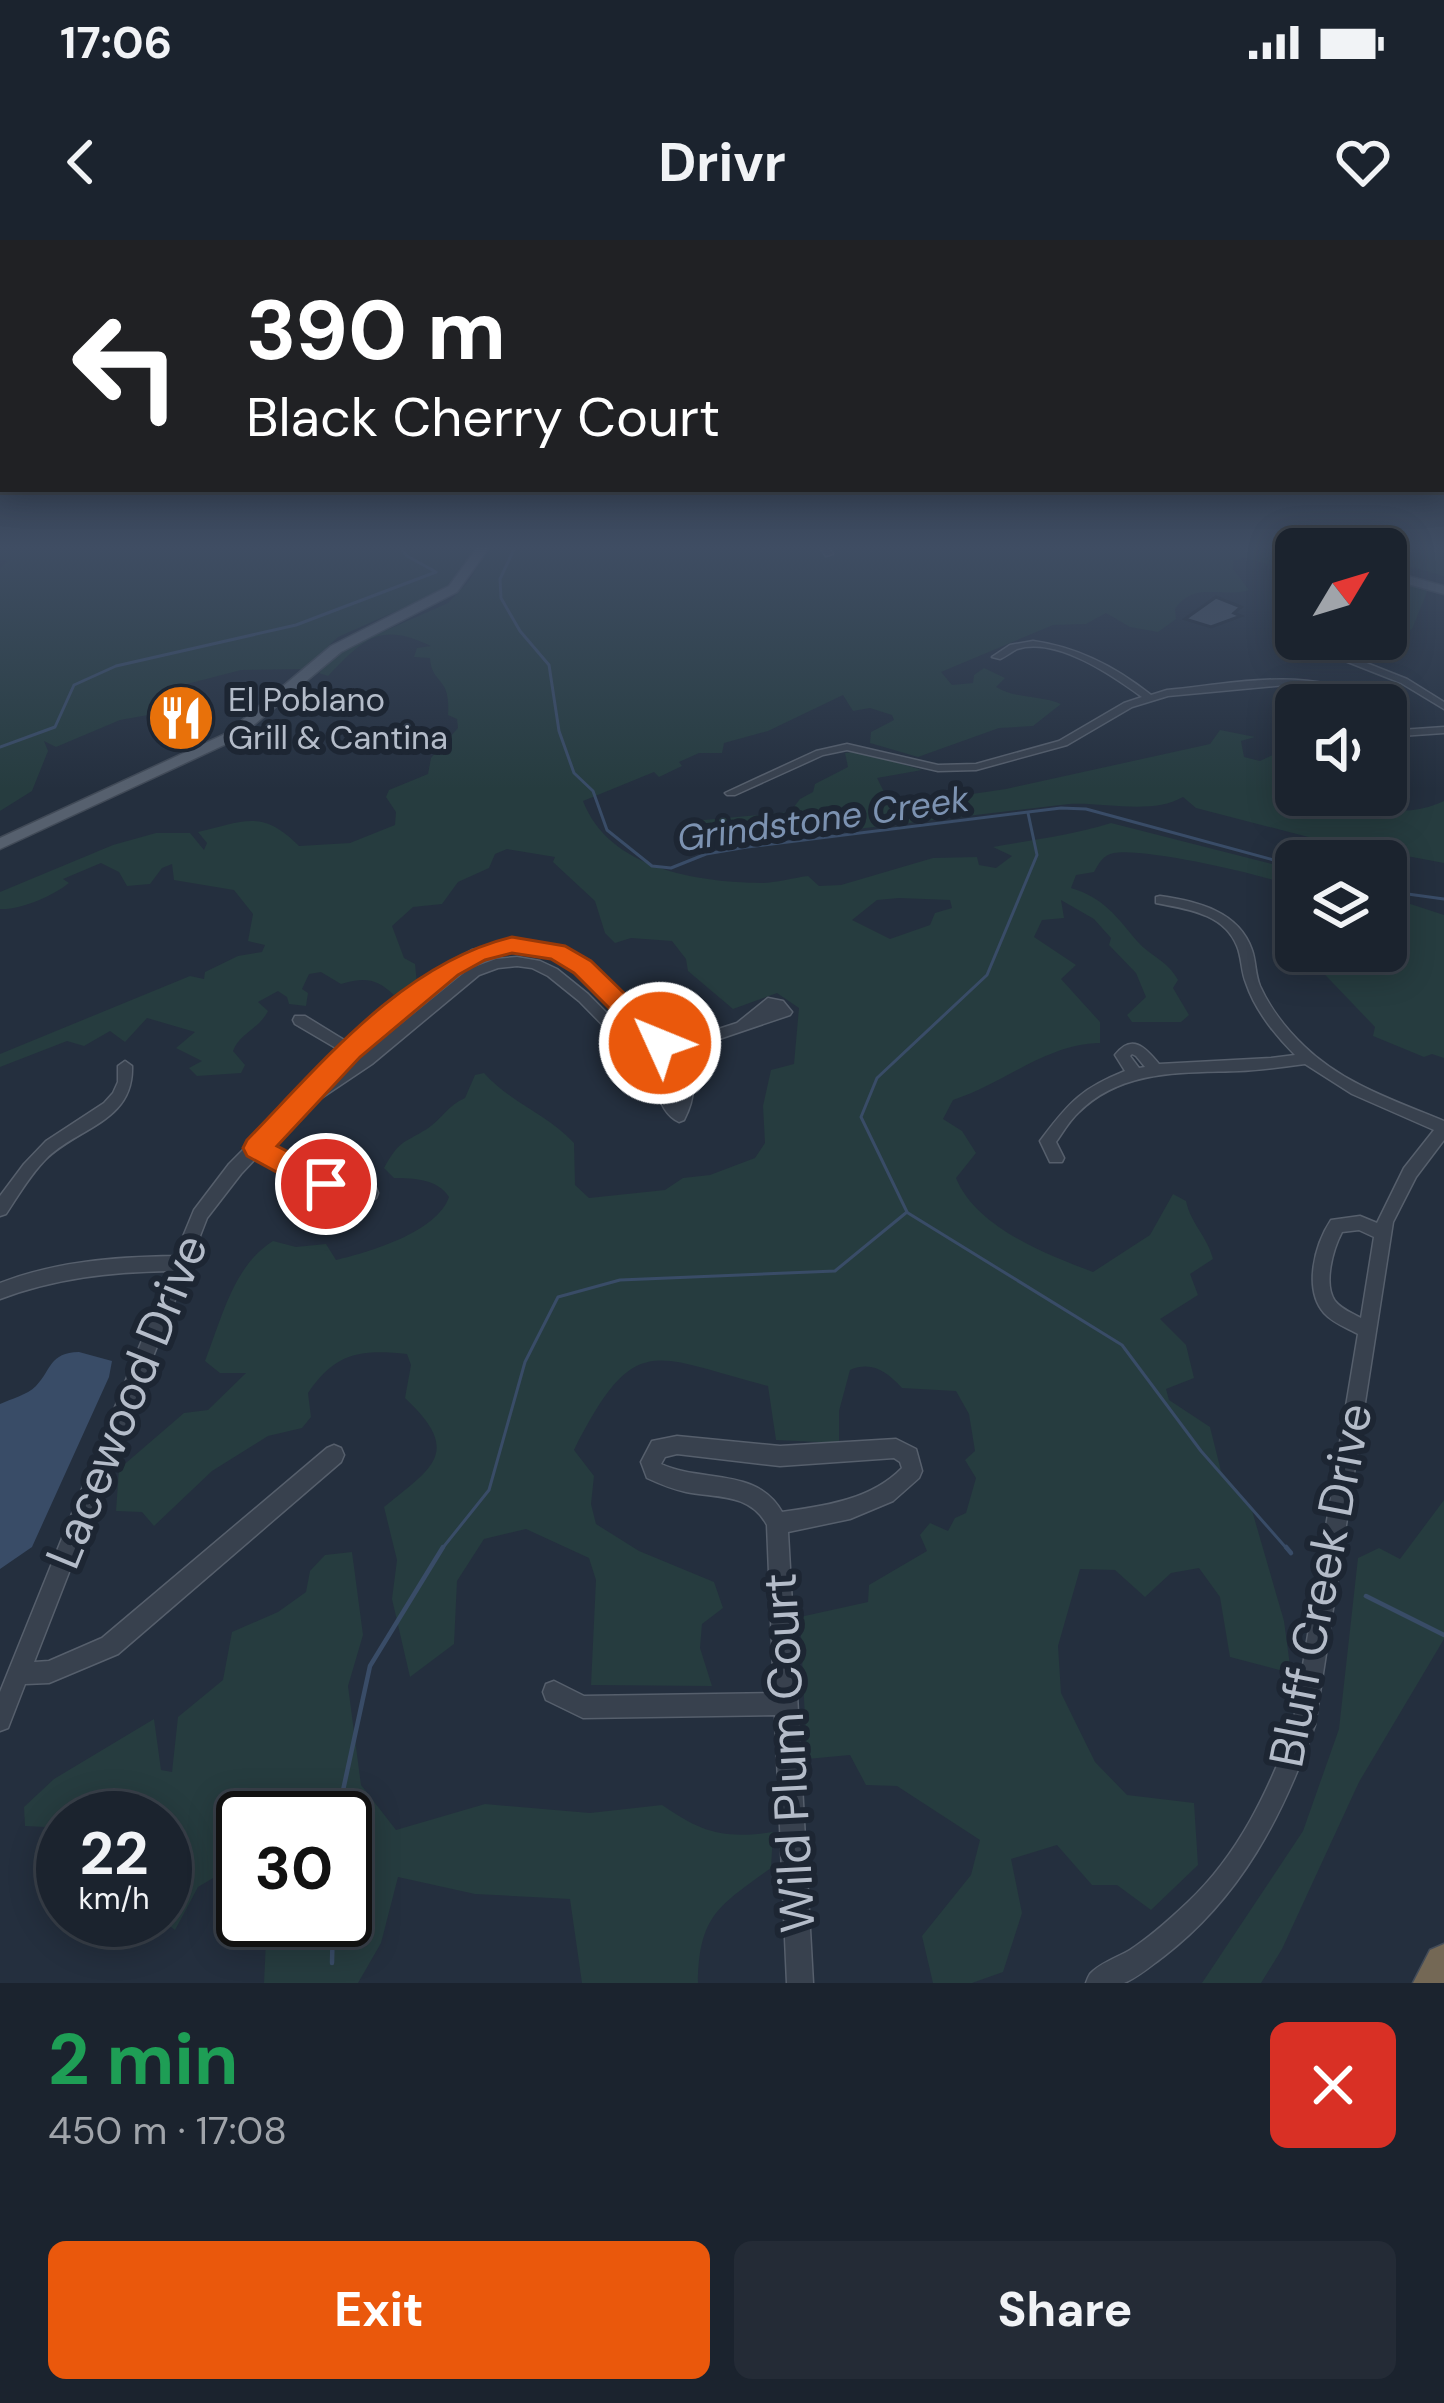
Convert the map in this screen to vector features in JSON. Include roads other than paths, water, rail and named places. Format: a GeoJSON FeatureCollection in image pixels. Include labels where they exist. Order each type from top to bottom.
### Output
{"type":"FeatureCollection","features":[{"type":"Feature","properties":{"kind":"highway"},"geometry":{"type":"LineString","coordinates":[[1434,1983],[1444,1964]]}},
{"type":"Feature","properties":{"kind":"main road"},"geometry":{"type":"LineString","coordinates":[[0,844],[238,732],[336,649],[380,626]]}},
{"type":"Feature","properties":{"kind":"street"},"geometry":{"type":"LineString","coordinates":[[997,657],[1003,651],[1022,648],[1070,652],[1107,665],[1148,696]]}},
{"type":"Feature","properties":{"kind":"street"},"geometry":{"type":"LineString","coordinates":[[1351,660],[1404,681],[1444,706]]}},
{"type":"Feature","properties":{"kind":"street"},"geometry":{"type":"LineString","coordinates":[[730,793],[820,753],[847,747],[938,768],[976,767],[1063,743],[1148,696],[1296,681],[1310,684]]}},
{"type":"Feature","properties":{"kind":"street"},"geometry":{"type":"LineString","coordinates":[[1407,733],[1444,730]]}},
{"type":"Feature","properties":{"kind":"street"},"geometry":{"type":"LineString","coordinates":[[1160,900],[1195,906],[1233,929],[1245,949],[1250,979],[1259,996],[1307,1058],[1332,1076],[1444,1129]]}},
{"type":"Feature","properties":{"kind":"street"},"geometry":{"type":"LineString","coordinates":[[512,945],[542,947],[575,961],[666,1046],[686,1078],[689,1100],[679,1116],[666,1107],[661,1080],[640,1056],[564,978],[526,960],[490,964],[474,972],[367,1060],[295,1110],[350,1050],[460,962],[512,945]]}},
{"type":"Feature","properties":{"kind":"street"},"geometry":{"type":"LineString","coordinates":[[300,1020],[367,1060]]}},
{"type":"Feature","properties":{"kind":"street"},"geometry":{"type":"LineString","coordinates":[[640,1056],[743,1024]]}},
{"type":"Feature","properties":{"kind":"street"},"geometry":{"type":"LineString","coordinates":[[1135,1074],[1122,1055],[1129,1048],[1142,1052],[1155,1070]]}},
{"type":"Feature","properties":{"kind":"street"},"geometry":{"type":"LineString","coordinates":[[1056,1158],[1048,1141],[1073,1106],[1102,1086],[1155,1070],[1307,1058]]}},
{"type":"Feature","properties":{"kind":"street"},"geometry":{"type":"LineString","coordinates":[[0,1209],[40,1155],[116,1101],[126,1085],[125,1066]]}},
{"type":"Feature","properties":{"kind":"street","name":"Lacewood Drive"},"geometry":{"type":"LineString","coordinates":[[0,1720],[180,1263],[212,1194],[295,1110]]}},
{"type":"Feature","properties":{"kind":"street","name":"Bluff Creek Drive"},"geometry":{"type":"LineString","coordinates":[[1099,1983],[1190,1921],[1260,1834],[1285,1783],[1304,1725],[1383,1233],[1398,1193],[1444,1129]]}},
{"type":"Feature","properties":{"kind":"street"},"geometry":{"type":"LineString","coordinates":[[257,1148],[326,1184],[370,1193]]}},
{"type":"Feature","properties":{"kind":"street"},"geometry":{"type":"LineString","coordinates":[[1366,1330],[1332,1310],[1319,1286],[1329,1236],[1336,1225],[1360,1223],[1383,1233]]}},
{"type":"Feature","properties":{"kind":"street"},"geometry":{"type":"LineString","coordinates":[[0,1291],[49,1272],[85,1266],[180,1263]]}},
{"type":"Feature","properties":{"kind":"street","name":"Wild Plum Court"},"geometry":{"type":"LineString","coordinates":[[777,1523],[818,1517],[864,1501],[909,1476],[909,1456],[896,1448],[780,1456],[677,1445],[659,1448],[653,1455],[654,1471],[662,1476],[760,1496],[771,1505],[777,1523],[800,1983]]}},
{"type":"Feature","properties":{"kind":"street"},"geometry":{"type":"LineString","coordinates":[[18,1672],[49,1672],[110,1646],[334,1455]]}},
{"type":"Feature","properties":{"kind":"street"},"geometry":{"type":"LineString","coordinates":[[554,1692],[583,1707],[784,1704]]}},
{"type":"Feature","properties":{"kind":"water"},"geometry":{"type":"Polygon","coordinates":[[[79,1352],[112,1361],[109,1377],[32,1547],[0,1569],[0,1404],[32,1389],[56,1359],[79,1352]]]}},
{"type":"Feature","properties":{"kind":"waterway"},"geometry":{"type":"LineString","coordinates":[[0,747],[55,727],[74,685],[116,666],[290,626]]}},
{"type":"Feature","properties":{"kind":"waterway","name":"Grindstone Creek"},"geometry":{"type":"LineString","coordinates":[[517,626],[549,665],[559,731],[574,773],[593,791],[607,830],[652,866],[671,868],[706,854],[747,847],[1061,808],[1086,809],[1275,860]]}},
{"type":"Feature","properties":{"kind":"waterway"},"geometry":{"type":"LineString","coordinates":[[442,1549],[489,1490],[525,1362],[558,1297],[620,1280],[835,1271],[907,1212],[861,1117],[877,1078],[987,975],[1037,855],[1028,813]]}},
{"type":"Feature","properties":{"kind":"waterway","name":"Grindstone Creek"},"geometry":{"type":"LineString","coordinates":[[1407,894],[1444,899]]}},
{"type":"Feature","properties":{"kind":"waterway"},"geometry":{"type":"LineString","coordinates":[[908,1213],[1122,1345],[1201,1451],[1288,1550]]}},
{"type":"Feature","properties":{"kind":"waterway"},"geometry":{"type":"LineString","coordinates":[[1286,1547],[1291,1553]]}},
{"type":"Feature","properties":{"kind":"waterway"},"geometry":{"type":"LineString","coordinates":[[343,1791],[370,1666],[442,1549]]}},
{"type":"Feature","properties":{"kind":"waterway"},"geometry":{"type":"LineString","coordinates":[[1366,1596],[1444,1635]]}},
{"type":"Feature","properties":{"kind":"waterway"},"geometry":{"type":"LineString","coordinates":[[332,1947],[332,1963]]}},
{"type":"Feature","properties":{"kind":"place","name":"El Poblano Grill & Cantina"},"geometry":{"type":"Point","coordinates":[181,718]}}]}
